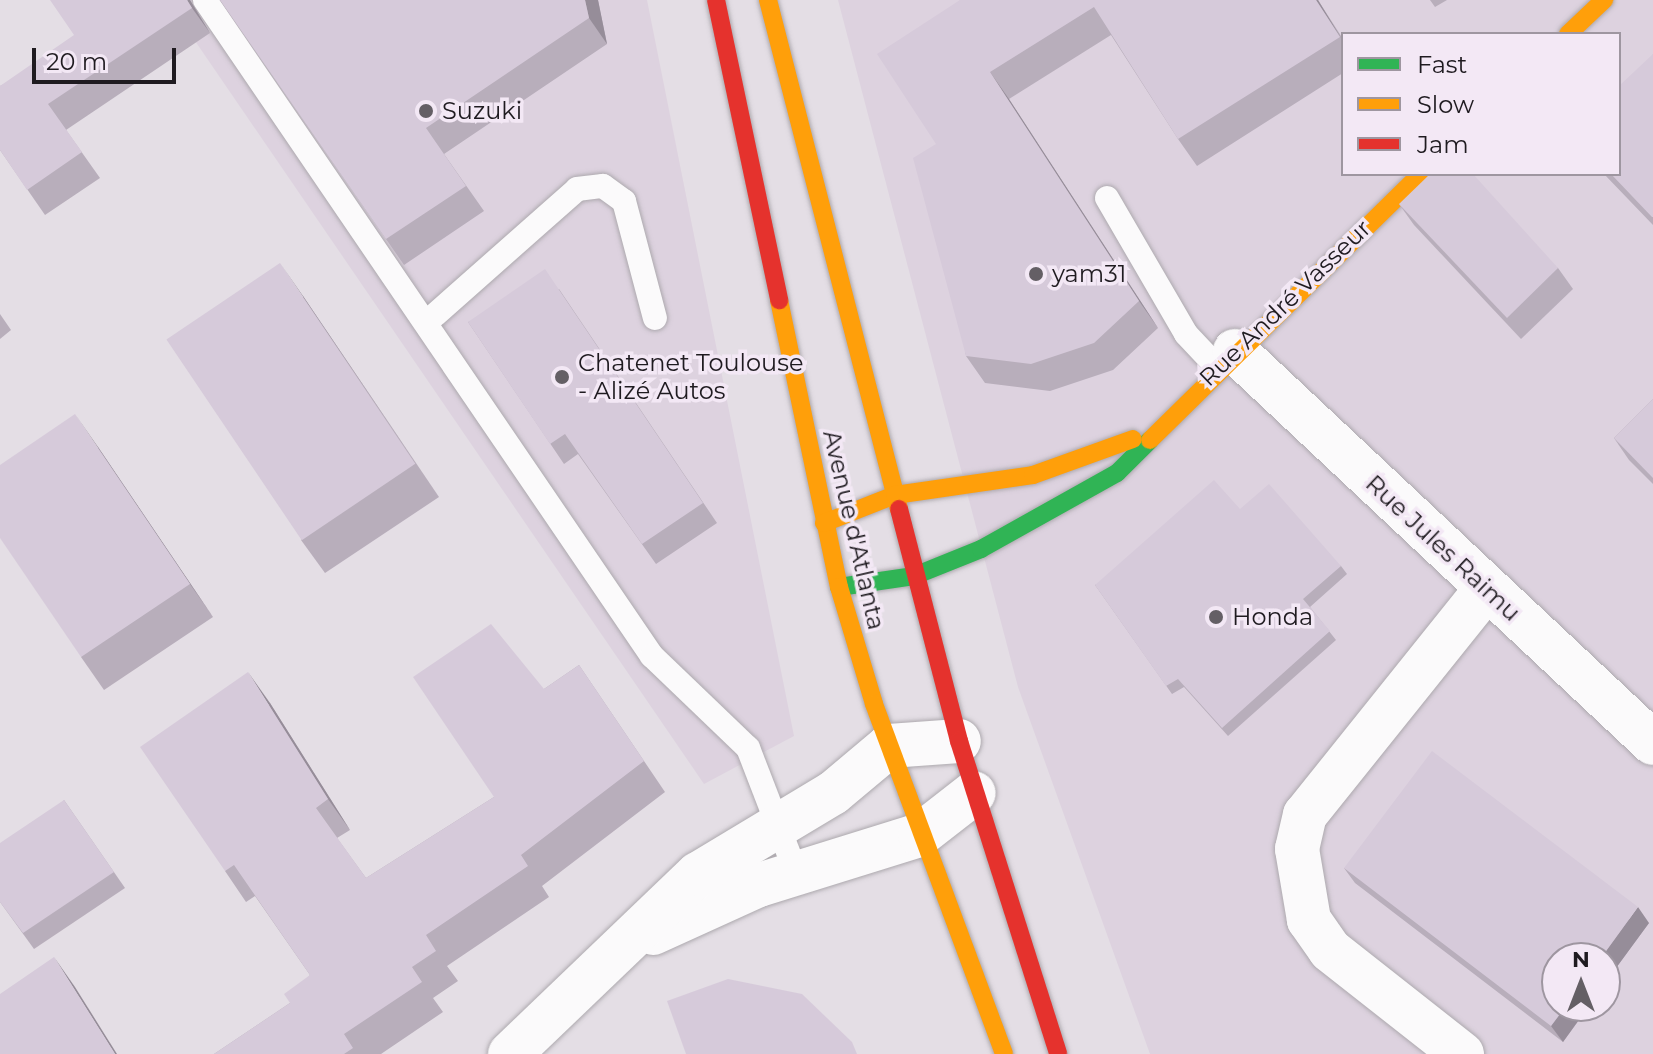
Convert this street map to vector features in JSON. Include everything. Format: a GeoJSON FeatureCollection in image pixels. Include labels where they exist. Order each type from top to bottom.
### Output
{"type":"FeatureCollection","features":[{"type":"Feature","properties":{"kind":"main road","name":"Avenue d'Atlanta"},"geometry":{"type":"LineString","coordinates":[[716,0],[839,587],[920,835],[1004,1054]]}},
{"type":"Feature","properties":{"kind":"main road","name":"Avenue d'Atlanta"},"geometry":{"type":"LineString","coordinates":[[768,0],[959,741],[1058,1054]]}},
{"type":"Feature","properties":{"kind":"main road"},"geometry":{"type":"LineString","coordinates":[[1570,32],[1604,0]]}},
{"type":"Feature","properties":{"kind":"main road","name":"Rue André Vasseur"},"geometry":{"type":"LineString","coordinates":[[839,587],[914,576],[1064,505],[1117,473],[1150,433],[1419,176]]}},
{"type":"Feature","properties":{"kind":"main road","name":"Rue André Vasseur"},"geometry":{"type":"LineString","coordinates":[[824,523],[895,495],[1033,475],[1150,433]]}},
{"type":"Feature","properties":{"kind":"street","name":"Rue Jules Raimu"},"geometry":{"type":"LineString","coordinates":[[1226,359],[1486,589],[1653,743]]}},
{"type":"Feature","properties":{"kind":"street"},"geometry":{"type":"LineString","coordinates":[[1462,1054],[1330,950],[1309,920],[1297,849],[1305,815],[1486,589]]}},
{"type":"Feature","properties":{"kind":"street"},"geometry":{"type":"LineString","coordinates":[[510,1054],[698,874],[833,793],[889,746],[959,741]]}},
{"type":"Feature","properties":{"kind":"street"},"geometry":{"type":"LineString","coordinates":[[619,949],[797,875],[920,835],[974,793]]}},
{"type":"Feature","properties":{"kind":"lane"},"geometry":{"type":"LineString","coordinates":[[205,0],[387,272],[428,321],[652,656],[748,748],[797,875]]}},
{"type":"Feature","properties":{"kind":"lane"},"geometry":{"type":"LineString","coordinates":[[428,321],[577,189],[603,186],[624,201],[655,318]]}},
{"type":"Feature","properties":{"kind":"lane"},"geometry":{"type":"LineString","coordinates":[[1107,198],[1186,334],[1226,359]]}},
{"type":"Feature","properties":{"kind":"shaded area"},"geometry":{"type":"Polygon","coordinates":[[[167,0],[647,0],[794,736],[704,784],[167,0]]]}},
{"type":"Feature","properties":{"kind":"shaded area"},"geometry":{"type":"Polygon","coordinates":[[[838,0],[1653,0],[1653,1054],[1150,1054],[1018,687],[838,0]]]}},
{"type":"Feature","properties":{"kind":"building"},"geometry":{"type":"Polygon","coordinates":[[[50,0],[187,0],[192,8],[48,104],[82,152],[27,190],[0,150],[0,86],[74,35],[50,0]]]}},
{"type":"Feature","properties":{"kind":"building"},"geometry":{"type":"Polygon","coordinates":[[[220,0],[585,0],[589,18],[426,128],[466,186],[386,239],[220,0]]]}},
{"type":"Feature","properties":{"kind":"building"},"geometry":{"type":"Polygon","coordinates":[[[960,0],[1316,0],[1340,37],[1178,139],[1094,7],[990,72],[1139,301],[1094,343],[1031,364],[966,356],[913,158],[936,144],[877,54],[960,0]]]}},
{"type":"Feature","properties":{"kind":"building"},"geometry":{"type":"Polygon","coordinates":[[[1653,54],[1653,217],[1613,176],[1621,176],[1621,84],[1653,54]]]}},
{"type":"Feature","properties":{"kind":"building"},"geometry":{"type":"Polygon","coordinates":[[[1428,176],[1475,176],[1558,268],[1507,318],[1399,204],[1428,176]]]}},
{"type":"Feature","properties":{"kind":"building"},"geometry":{"type":"Polygon","coordinates":[[[280,263],[415,464],[302,540],[166,340],[280,263]]]}},
{"type":"Feature","properties":{"kind":"building"},"geometry":{"type":"Polygon","coordinates":[[[545,269],[703,503],[642,544],[565,434],[550,444],[468,322],[545,269]]]}},
{"type":"Feature","properties":{"kind":"building"},"geometry":{"type":"Polygon","coordinates":[[[1653,399],[1653,478],[1614,438],[1653,399]]]}},
{"type":"Feature","properties":{"kind":"building"},"geometry":{"type":"Polygon","coordinates":[[[75,414],[190,584],[81,657],[0,538],[0,465],[75,414]]]}},
{"type":"Feature","properties":{"kind":"building"},"geometry":{"type":"Polygon","coordinates":[[[1214,480],[1240,509],[1269,484],[1341,566],[1303,599],[1330,631],[1222,728],[1178,679],[1166,686],[1095,585],[1214,480]]]}},
{"type":"Feature","properties":{"kind":"building"},"geometry":{"type":"Polygon","coordinates":[[[491,624],[544,689],[579,665],[644,761],[521,855],[528,866],[426,935],[436,951],[412,967],[422,982],[344,1034],[353,1048],[344,1054],[214,1054],[290,1003],[284,994],[310,975],[234,865],[225,871],[140,747],[248,672],[328,799],[316,808],[366,878],[494,797],[413,677],[491,624]]]}},
{"type":"Feature","properties":{"kind":"building"},"geometry":{"type":"Polygon","coordinates":[[[1432,751],[1638,907],[1613,942],[1541,942],[1541,1018],[1344,868],[1432,751]]]}},
{"type":"Feature","properties":{"kind":"building"},"geometry":{"type":"Polygon","coordinates":[[[64,800],[114,872],[23,933],[0,902],[0,843],[64,800]]]}},
{"type":"Feature","properties":{"kind":"building"},"geometry":{"type":"Polygon","coordinates":[[[54,957],[115,1054],[0,1054],[0,994],[54,957]]]}},
{"type":"Feature","properties":{"kind":"building"},"geometry":{"type":"Polygon","coordinates":[[[728,979],[802,994],[852,1042],[857,1054],[686,1054],[667,1001],[728,979]]]}},
{"type":"Feature","properties":{"kind":"traffic: fast"},"geometry":{"type":"LineString","coordinates":[[839,587],[914,576],[981,549],[1117,473],[1150,440]]}},
{"type":"Feature","properties":{"kind":"traffic: slow"},"geometry":{"type":"LineString","coordinates":[[768,0],[899,509]]}},
{"type":"Feature","properties":{"kind":"traffic: slow"},"geometry":{"type":"LineString","coordinates":[[1570,32],[1604,0]]}},
{"type":"Feature","properties":{"kind":"traffic: slow"},"geometry":{"type":"LineString","coordinates":[[1150,440],[1419,176]]}},
{"type":"Feature","properties":{"kind":"traffic: slow"},"geometry":{"type":"LineString","coordinates":[[779,300],[839,587],[874,704],[1004,1054]]}},
{"type":"Feature","properties":{"kind":"traffic: slow"},"geometry":{"type":"LineString","coordinates":[[824,523],[895,495],[1033,475],[1133,439]]}},
{"type":"Feature","properties":{"kind":"traffic: jam"},"geometry":{"type":"LineString","coordinates":[[716,0],[779,300]]}},
{"type":"Feature","properties":{"kind":"traffic: jam"},"geometry":{"type":"LineString","coordinates":[[899,509],[959,741],[1058,1054]]}},
{"type":"Feature","properties":{"kind":"place","name":"Suzuki"},"geometry":{"type":"Point","coordinates":[426,111]}},
{"type":"Feature","properties":{"kind":"place","name":"yam31"},"geometry":{"type":"Point","coordinates":[1036,274]}},
{"type":"Feature","properties":{"kind":"place","name":"Chatenet Toulouse - Alizé Autos"},"geometry":{"type":"Point","coordinates":[562,377]}},
{"type":"Feature","properties":{"kind":"place","name":"Honda"},"geometry":{"type":"Point","coordinates":[1216,617]}}]}
